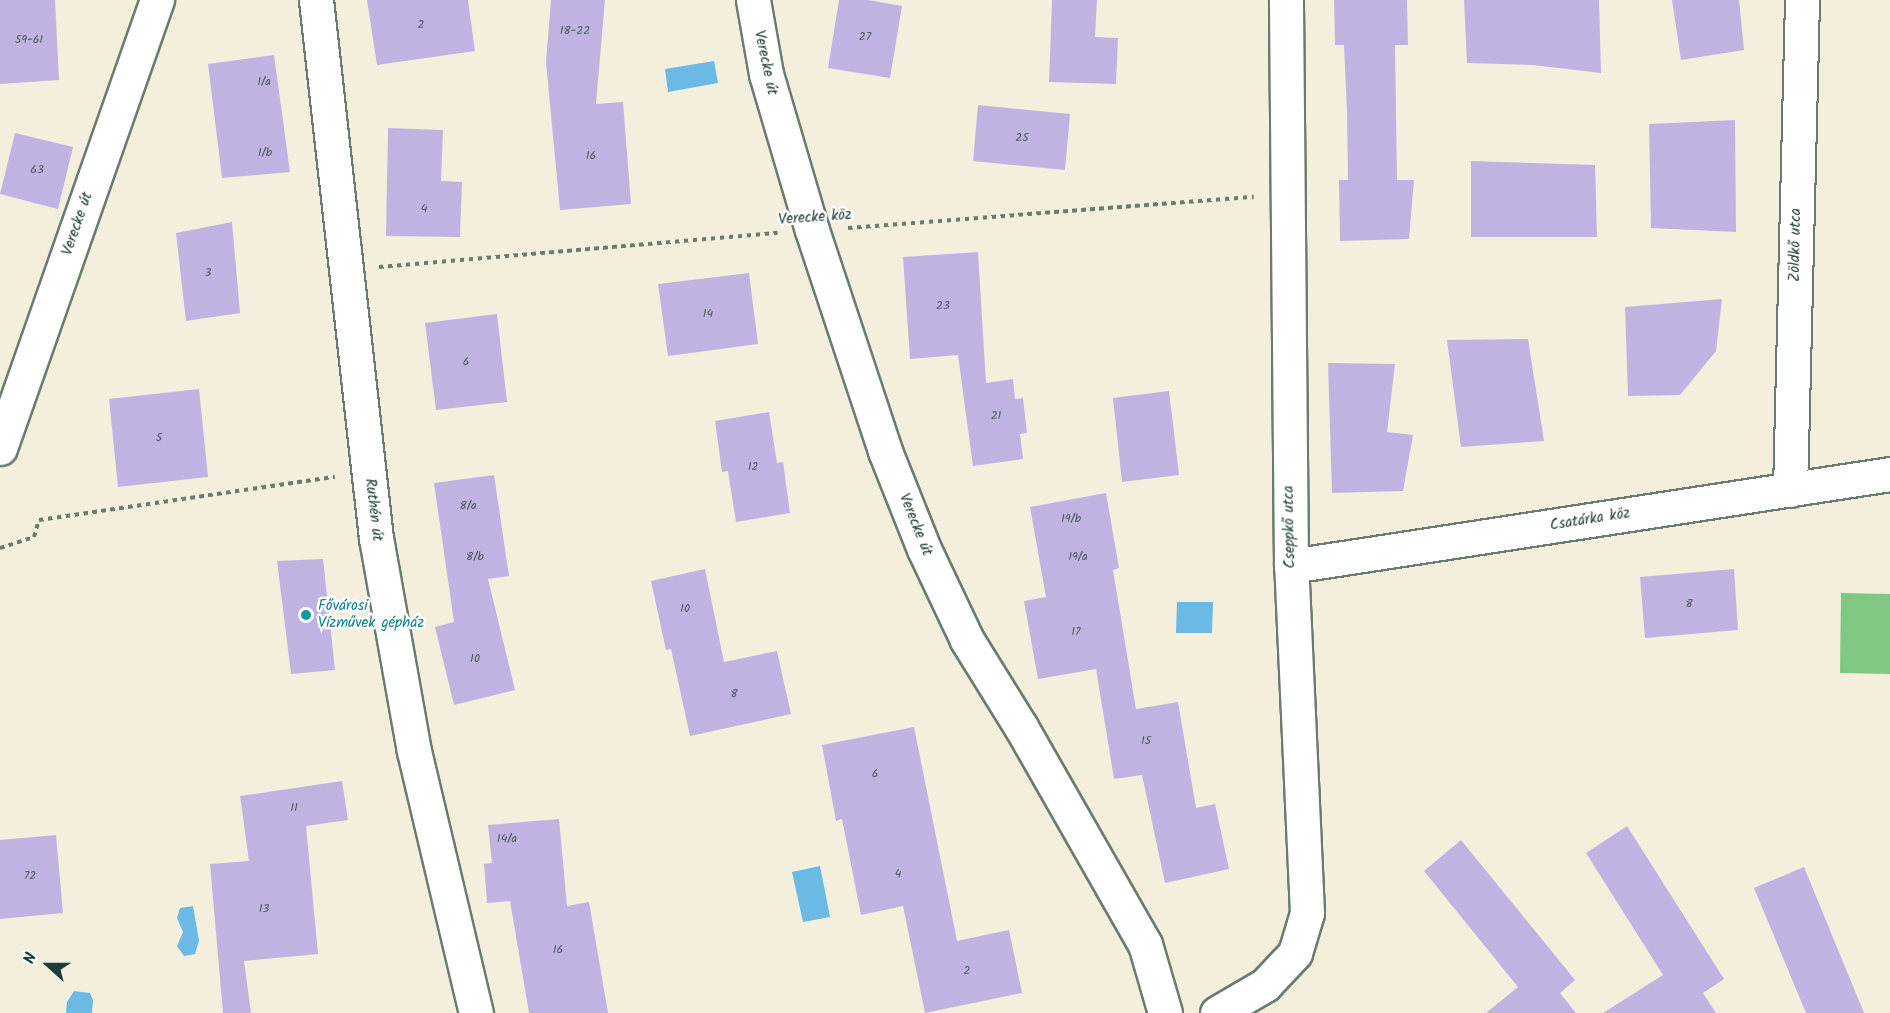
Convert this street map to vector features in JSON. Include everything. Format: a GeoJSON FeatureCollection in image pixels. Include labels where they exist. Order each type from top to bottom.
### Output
{"type":"FeatureCollection","features":[{"type":"Feature","properties":{"kind":"street","name":"Verecke út"},"geometry":{"type":"LineString","coordinates":[[0,448],[157,0]]}},
{"type":"Feature","properties":{"kind":"street","name":"Ruthén út"},"geometry":{"type":"LineString","coordinates":[[316,0],[376,538],[414,751],[476,1013]]}},
{"type":"Feature","properties":{"kind":"street","name":"Verecke út"},"geometry":{"type":"LineString","coordinates":[[753,0],[766,74],[812,230],[885,451],[924,549],[967,640],[1021,727],[1145,944],[1165,1013]]}},
{"type":"Feature","properties":{"kind":"street","name":"Cseppkő utca"},"geometry":{"type":"LineString","coordinates":[[1217,1013],[1265,985],[1295,953],[1307,913],[1291,566],[1286,0]]}},
{"type":"Feature","properties":{"kind":"street","name":"Zöldkő utca"},"geometry":{"type":"LineString","coordinates":[[1790,490],[1802,0]]}},
{"type":"Feature","properties":{"kind":"street","name":"Csatárka köz"},"geometry":{"type":"LineString","coordinates":[[1291,566],[1890,474]]}},
{"type":"Feature","properties":{"kind":"path","name":"Verecke köz"},"geometry":{"type":"LineString","coordinates":[[345,270],[812,230],[1287,195]]}},
{"type":"Feature","properties":{"kind":"path"},"geometry":{"type":"LineString","coordinates":[[0,548],[34,537],[39,520],[368,471]]}},
{"type":"Feature","properties":{"kind":"green space"},"geometry":{"type":"Polygon","coordinates":[[[1841,593],[1890,594],[1890,674],[1840,673],[1841,593]]]}},
{"type":"Feature","properties":{"kind":"water"},"geometry":{"type":"Polygon","coordinates":[[[714,61],[718,83],[668,92],[665,69],[714,61]]]}},
{"type":"Feature","properties":{"kind":"water"},"geometry":{"type":"Polygon","coordinates":[[[1177,602],[1213,602],[1212,633],[1176,633],[1177,602]]]}},
{"type":"Feature","properties":{"kind":"water"},"geometry":{"type":"Polygon","coordinates":[[[820,866],[830,917],[803,922],[792,872],[820,866]]]}},
{"type":"Feature","properties":{"kind":"water"},"geometry":{"type":"Polygon","coordinates":[[[193,906],[199,941],[195,954],[184,956],[177,946],[183,932],[177,918],[180,908],[193,906]]]}},
{"type":"Feature","properties":{"kind":"water"},"geometry":{"type":"Polygon","coordinates":[[[74,991],[90,993],[93,1000],[92,1013],[66,1013],[67,1002],[74,991]]]}},
{"type":"Feature","properties":{"kind":"building"},"geometry":{"type":"Polygon","coordinates":[[[0,0],[55,0],[59,80],[0,84],[0,0]]]}},
{"type":"Feature","properties":{"kind":"building"},"geometry":{"type":"Polygon","coordinates":[[[367,0],[468,0],[475,51],[377,65],[367,0]]]}},
{"type":"Feature","properties":{"kind":"building"},"geometry":{"type":"Polygon","coordinates":[[[551,0],[605,0],[596,104],[623,102],[631,204],[560,210],[546,62],[551,0]]]}},
{"type":"Feature","properties":{"kind":"building"},"geometry":{"type":"Polygon","coordinates":[[[839,0],[868,0],[902,6],[890,78],[828,68],[839,0]]]}},
{"type":"Feature","properties":{"kind":"building"},"geometry":{"type":"Polygon","coordinates":[[[1052,0],[1097,0],[1095,37],[1118,38],[1116,84],[1049,82],[1052,0]]]}},
{"type":"Feature","properties":{"kind":"building"},"geometry":{"type":"Polygon","coordinates":[[[1334,0],[1407,0],[1408,45],[1395,45],[1397,180],[1414,180],[1409,239],[1340,241],[1339,180],[1348,180],[1347,111],[1344,45],[1335,45],[1334,0]]]}},
{"type":"Feature","properties":{"kind":"building"},"geometry":{"type":"Polygon","coordinates":[[[1464,0],[1599,0],[1601,73],[1533,65],[1467,63],[1464,0]]]}},
{"type":"Feature","properties":{"kind":"building"},"geometry":{"type":"Polygon","coordinates":[[[1672,0],[1739,0],[1744,50],[1681,60],[1672,0]]]}},
{"type":"Feature","properties":{"kind":"building"},"geometry":{"type":"Polygon","coordinates":[[[274,55],[290,172],[222,178],[208,64],[274,55]]]}},
{"type":"Feature","properties":{"kind":"building"},"geometry":{"type":"Polygon","coordinates":[[[978,105],[1070,114],[1065,170],[973,161],[978,105]]]}},
{"type":"Feature","properties":{"kind":"building"},"geometry":{"type":"Polygon","coordinates":[[[1735,120],[1736,232],[1651,228],[1649,124],[1735,120]]]}},
{"type":"Feature","properties":{"kind":"building"},"geometry":{"type":"Polygon","coordinates":[[[388,128],[443,130],[441,181],[462,182],[460,237],[386,236],[388,128]]]}},
{"type":"Feature","properties":{"kind":"building"},"geometry":{"type":"Polygon","coordinates":[[[15,133],[73,147],[58,209],[0,194],[15,133]]]}},
{"type":"Feature","properties":{"kind":"building"},"geometry":{"type":"Polygon","coordinates":[[[1471,161],[1595,165],[1597,237],[1471,237],[1471,161]]]}},
{"type":"Feature","properties":{"kind":"building"},"geometry":{"type":"Polygon","coordinates":[[[232,222],[240,313],[186,321],[176,233],[232,222]]]}},
{"type":"Feature","properties":{"kind":"building"},"geometry":{"type":"Polygon","coordinates":[[[978,252],[986,383],[1013,379],[1015,399],[1023,398],[1027,433],[1020,434],[1023,459],[973,466],[958,355],[910,359],[903,257],[978,252]]]}},
{"type":"Feature","properties":{"kind":"building"},"geometry":{"type":"Polygon","coordinates":[[[749,273],[758,344],[668,356],[658,284],[749,273]]]}},
{"type":"Feature","properties":{"kind":"building"},"geometry":{"type":"Polygon","coordinates":[[[1722,299],[1716,351],[1680,395],[1628,396],[1625,307],[1722,299]]]}},
{"type":"Feature","properties":{"kind":"building"},"geometry":{"type":"Polygon","coordinates":[[[497,314],[507,402],[436,410],[425,323],[497,314]]]}},
{"type":"Feature","properties":{"kind":"building"},"geometry":{"type":"Polygon","coordinates":[[[1528,339],[1544,441],[1461,447],[1447,340],[1528,339]]]}},
{"type":"Feature","properties":{"kind":"building"},"geometry":{"type":"Polygon","coordinates":[[[1328,363],[1395,364],[1387,432],[1413,435],[1403,491],[1332,493],[1328,363]]]}},
{"type":"Feature","properties":{"kind":"building"},"geometry":{"type":"Polygon","coordinates":[[[199,389],[208,477],[118,487],[109,399],[199,389]]]}},
{"type":"Feature","properties":{"kind":"building"},"geometry":{"type":"Polygon","coordinates":[[[1169,391],[1179,475],[1122,482],[1113,398],[1169,391]]]}},
{"type":"Feature","properties":{"kind":"building"},"geometry":{"type":"Polygon","coordinates":[[[769,412],[777,463],[783,462],[790,513],[736,522],[728,471],[722,472],[715,421],[769,412]]]}},
{"type":"Feature","properties":{"kind":"building"},"geometry":{"type":"Polygon","coordinates":[[[494,475],[509,576],[488,579],[515,690],[454,705],[435,627],[454,622],[434,483],[494,475]]]}},
{"type":"Feature","properties":{"kind":"building"},"geometry":{"type":"Polygon","coordinates":[[[1106,493],[1119,568],[1113,570],[1136,709],[1178,702],[1196,808],[1215,804],[1229,869],[1165,883],[1142,775],[1114,779],[1096,669],[1038,679],[1024,601],[1046,597],[1030,507],[1106,493]]]}},
{"type":"Feature","properties":{"kind":"building","name":"Fővárosi Vízművek gépház"},"geometry":{"type":"Polygon","coordinates":[[[323,559],[335,670],[291,674],[277,561],[323,559]]]}},
{"type":"Feature","properties":{"kind":"building"},"geometry":{"type":"Polygon","coordinates":[[[705,569],[724,662],[777,651],[791,714],[690,736],[671,649],[666,650],[651,581],[705,569]]]}},
{"type":"Feature","properties":{"kind":"building"},"geometry":{"type":"Polygon","coordinates":[[[1734,569],[1738,630],[1645,638],[1640,577],[1734,569]]]}},
{"type":"Feature","properties":{"kind":"building"},"geometry":{"type":"Polygon","coordinates":[[[914,727],[957,941],[1009,930],[1022,993],[925,1013],[903,906],[861,915],[842,819],[836,821],[822,745],[914,727]]]}},
{"type":"Feature","properties":{"kind":"building"},"geometry":{"type":"Polygon","coordinates":[[[342,781],[348,820],[306,826],[318,954],[244,961],[251,1013],[223,1013],[210,864],[249,861],[240,796],[342,781]]]}},
{"type":"Feature","properties":{"kind":"building"},"geometry":{"type":"Polygon","coordinates":[[[559,819],[567,906],[589,902],[608,1013],[529,1013],[510,901],[487,903],[484,864],[492,863],[488,825],[559,819]]]}},
{"type":"Feature","properties":{"kind":"building"},"geometry":{"type":"Polygon","coordinates":[[[1627,826],[1724,979],[1703,993],[1716,1013],[1603,1013],[1663,975],[1586,853],[1627,826]]]}},
{"type":"Feature","properties":{"kind":"building"},"geometry":{"type":"Polygon","coordinates":[[[56,835],[63,913],[0,919],[0,840],[56,835]]]}},
{"type":"Feature","properties":{"kind":"building"},"geometry":{"type":"Polygon","coordinates":[[[1461,840],[1575,980],[1560,993],[1576,1013],[1486,1013],[1518,987],[1424,871],[1461,840]]]}},
{"type":"Feature","properties":{"kind":"building"},"geometry":{"type":"Polygon","coordinates":[[[1804,867],[1864,1013],[1806,1013],[1754,888],[1804,867]]]}},
{"type":"Feature","properties":{"kind":"place","name":"Fővárosi Vízművek gépház"},"geometry":{"type":"Point","coordinates":[306,615]}}]}
